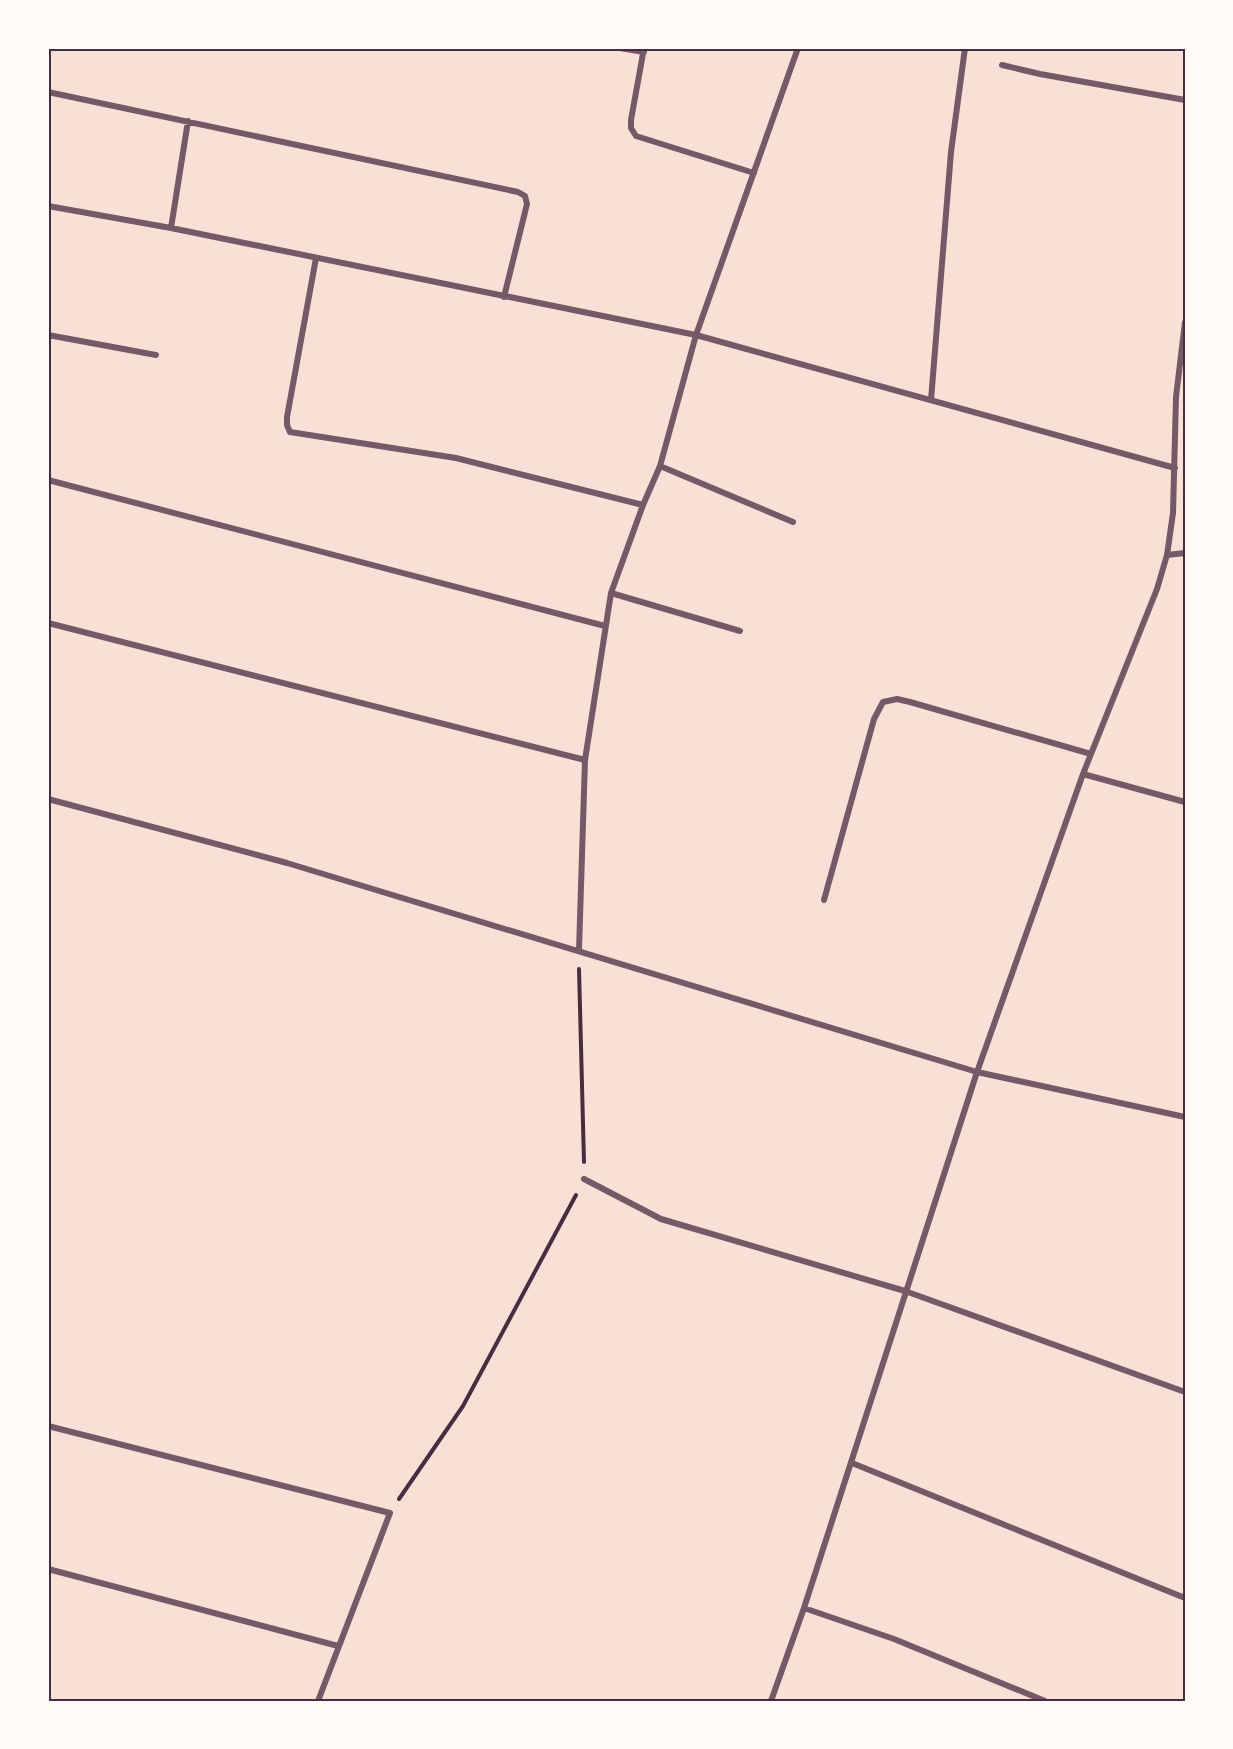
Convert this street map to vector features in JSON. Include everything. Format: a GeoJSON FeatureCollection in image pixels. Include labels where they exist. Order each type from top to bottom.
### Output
{"type":"FeatureCollection","features":[{"type":"Feature","properties":{"kind":"street"},"geometry":{"type":"LineString","coordinates":[[620,48],[644,50],[631,120],[631,128],[636,136],[754,173]]}},
{"type":"Feature","properties":{"kind":"street"},"geometry":{"type":"LineString","coordinates":[[579,950],[585,760],[611,593],[643,505],[660,466],[696,335],[798,48]]}},
{"type":"Feature","properties":{"kind":"street"},"geometry":{"type":"LineString","coordinates":[[931,400],[951,152],[965,48]]}},
{"type":"Feature","properties":{"kind":"street"},"geometry":{"type":"LineString","coordinates":[[1002,65],[1185,100]]}},
{"type":"Feature","properties":{"kind":"street"},"geometry":{"type":"LineString","coordinates":[[48,92],[523,194],[527,204],[504,297]]}},
{"type":"Feature","properties":{"kind":"street"},"geometry":{"type":"LineString","coordinates":[[171,228],[188,121]]}},
{"type":"Feature","properties":{"kind":"street"},"geometry":{"type":"LineString","coordinates":[[48,206],[171,228],[696,335],[1175,468]]}},
{"type":"Feature","properties":{"kind":"street"},"geometry":{"type":"LineString","coordinates":[[316,258],[287,417],[290,432],[456,458],[643,505]]}},
{"type":"Feature","properties":{"kind":"street"},"geometry":{"type":"LineString","coordinates":[[771,1701],[852,1463],[905,1291],[977,1072],[1083,774],[1157,589],[1167,555],[1173,513],[1176,397],[1185,322]]}},
{"type":"Feature","properties":{"kind":"street"},"geometry":{"type":"LineString","coordinates":[[48,335],[156,355]]}},
{"type":"Feature","properties":{"kind":"street"},"geometry":{"type":"LineString","coordinates":[[1176,397],[1185,396]]}},
{"type":"Feature","properties":{"kind":"street"},"geometry":{"type":"LineString","coordinates":[[660,466],[793,522]]}},
{"type":"Feature","properties":{"kind":"street"},"geometry":{"type":"LineString","coordinates":[[48,480],[605,626]]}},
{"type":"Feature","properties":{"kind":"street"},"geometry":{"type":"LineString","coordinates":[[1167,555],[1185,553]]}},
{"type":"Feature","properties":{"kind":"street"},"geometry":{"type":"LineString","coordinates":[[611,593],[740,631]]}},
{"type":"Feature","properties":{"kind":"street"},"geometry":{"type":"LineString","coordinates":[[48,623],[585,760]]}},
{"type":"Feature","properties":{"kind":"street"},"geometry":{"type":"LineString","coordinates":[[824,900],[874,719],[883,702],[897,699],[910,702],[1091,754]]}},
{"type":"Feature","properties":{"kind":"street"},"geometry":{"type":"LineString","coordinates":[[1083,774],[1185,801]]}},
{"type":"Feature","properties":{"kind":"street"},"geometry":{"type":"LineString","coordinates":[[48,800],[287,863],[977,1072],[1185,1117]]}},
{"type":"Feature","properties":{"kind":"street"},"geometry":{"type":"LineString","coordinates":[[584,1179],[660,1219],[905,1291],[1185,1392]]}},
{"type":"Feature","properties":{"kind":"street"},"geometry":{"type":"LineString","coordinates":[[48,1426],[390,1513],[318,1701]]}},
{"type":"Feature","properties":{"kind":"street"},"geometry":{"type":"LineString","coordinates":[[852,1463],[1185,1598]]}},
{"type":"Feature","properties":{"kind":"street"},"geometry":{"type":"LineString","coordinates":[[48,1569],[338,1646]]}},
{"type":"Feature","properties":{"kind":"street"},"geometry":{"type":"LineString","coordinates":[[804,1608],[894,1639],[1045,1701]]}},
{"type":"Feature","properties":{"kind":"path"},"geometry":{"type":"LineString","coordinates":[[390,1513],[462,1406],[584,1179],[579,950]]}}]}
